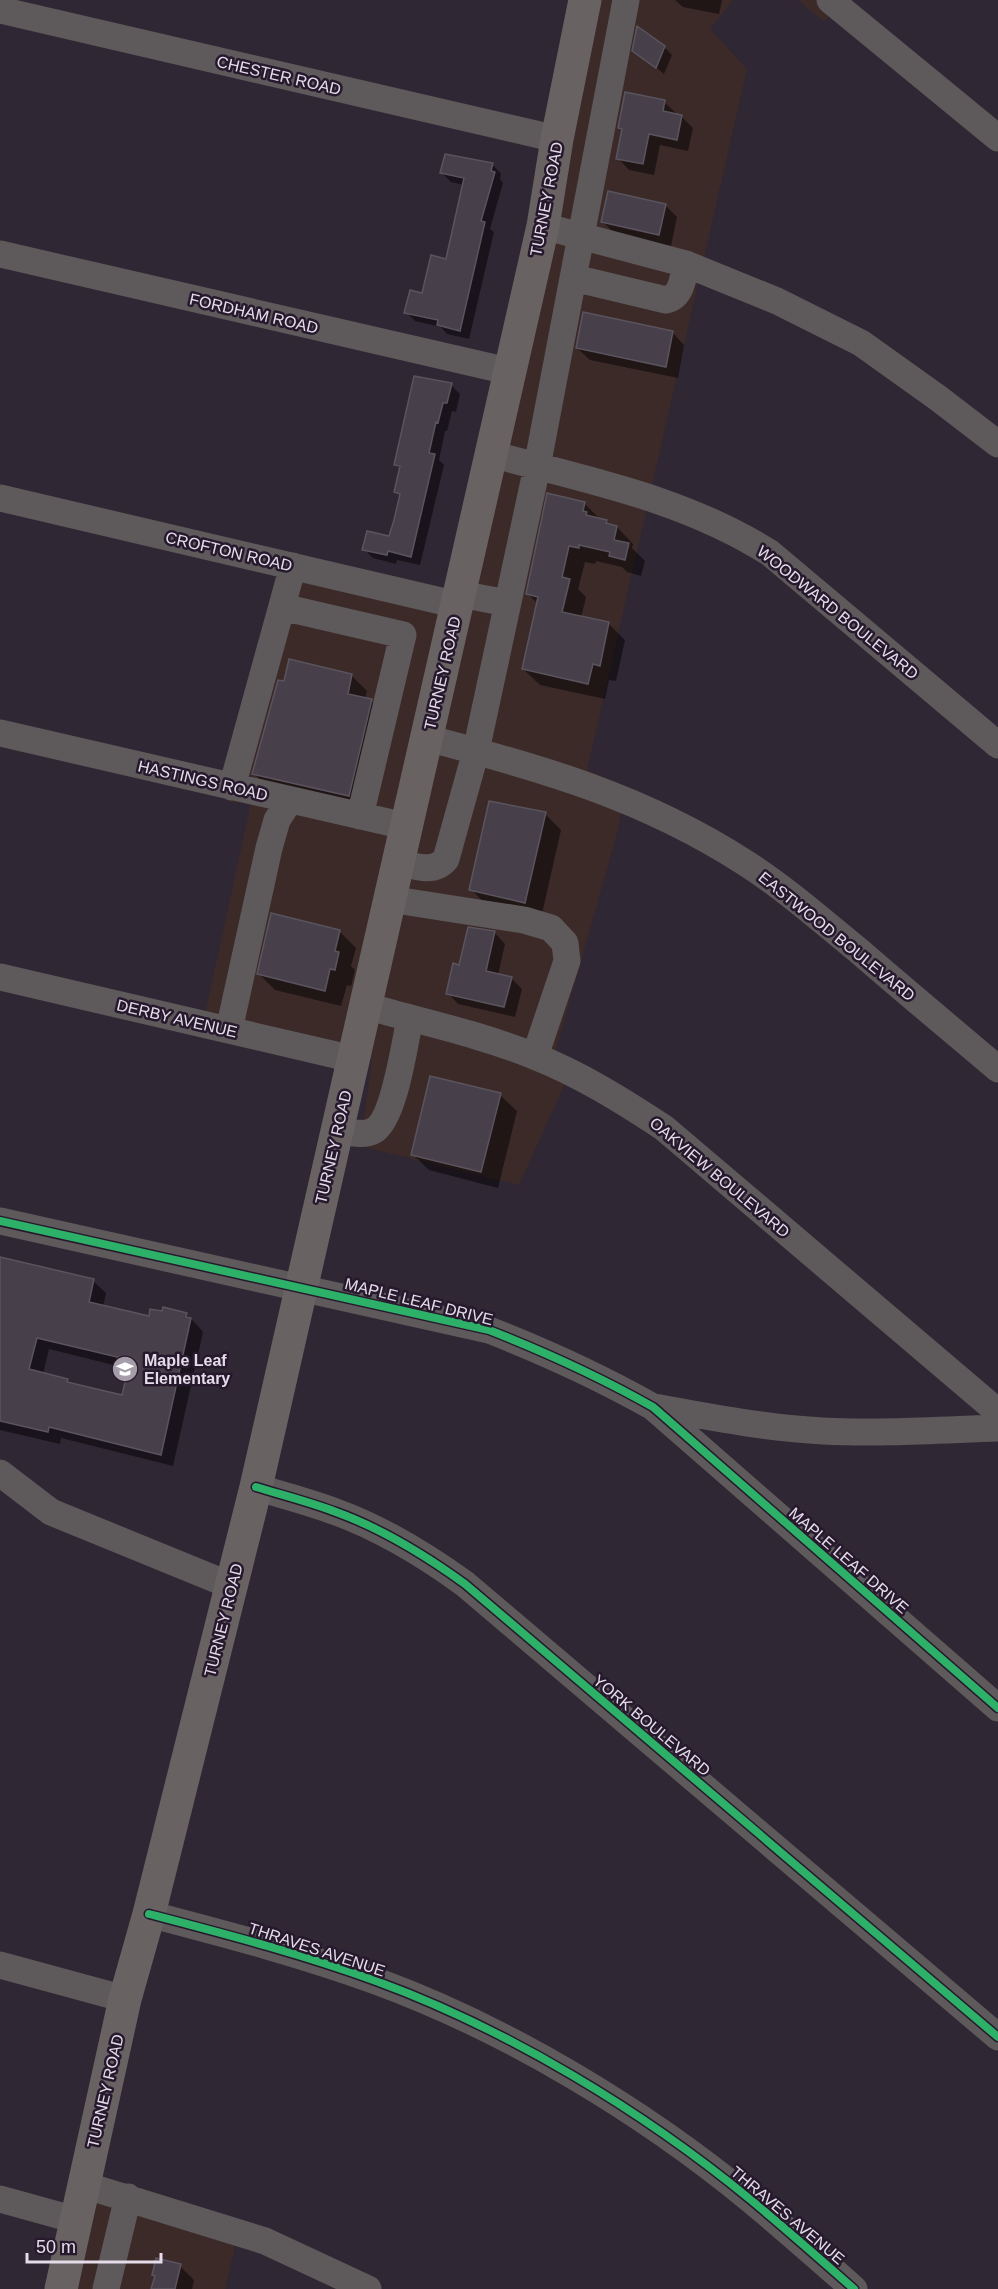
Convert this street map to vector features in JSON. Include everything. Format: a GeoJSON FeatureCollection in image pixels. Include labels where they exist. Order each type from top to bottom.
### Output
{"type":"FeatureCollection","features":[{"type":"Feature","properties":{"kind":"main road","name":"TURNEY ROAD"},"geometry":{"type":"LineString","coordinates":[[61,2289],[125,1999],[149,1914],[256,1487],[543,226],[585,0]]}},
{"type":"Feature","properties":{"kind":"street"},"geometry":{"type":"LineString","coordinates":[[397,862],[423,868],[441,865],[446,859],[476,751],[537,467],[626,0]]}},
{"type":"Feature","properties":{"kind":"street"},"geometry":{"type":"LineString","coordinates":[[830,0],[998,138]]}},
{"type":"Feature","properties":{"kind":"street","name":"CHESTER ROAD"},"geometry":{"type":"LineString","coordinates":[[0,10],[558,139]]}},
{"type":"Feature","properties":{"kind":"street"},"geometry":{"type":"LineString","coordinates":[[543,226],[686,264],[777,301],[861,343],[998,444]]}},
{"type":"Feature","properties":{"kind":"street","name":"FORDHAM ROAD"},"geometry":{"type":"LineString","coordinates":[[0,254],[508,372]]}},
{"type":"Feature","properties":{"kind":"street"},"geometry":{"type":"LineString","coordinates":[[574,278],[666,300],[673,299],[678,293],[686,264]]}},
{"type":"Feature","properties":{"kind":"street","name":"WOODWARD BOULEVARD"},"geometry":{"type":"LineString","coordinates":[[491,454],[617,487],[701,516],[739,533],[770,553],[998,745]]}},
{"type":"Feature","properties":{"kind":"street","name":"CROFTON ROAD"},"geometry":{"type":"LineString","coordinates":[[0,498],[412,594],[507,603]]}},
{"type":"Feature","properties":{"kind":"street"},"geometry":{"type":"LineString","coordinates":[[232,787],[293,566]]}},
{"type":"Feature","properties":{"kind":"street"},"geometry":{"type":"LineString","coordinates":[[360,816],[412,594]]}},
{"type":"Feature","properties":{"kind":"street"},"geometry":{"type":"LineString","coordinates":[[282,607],[403,635]]}},
{"type":"Feature","properties":{"kind":"street","name":"HASTINGS ROAD"},"geometry":{"type":"LineString","coordinates":[[0,733],[405,826]]}},
{"type":"Feature","properties":{"kind":"street","name":"EASTWOOD BOULEVARD"},"geometry":{"type":"LineString","coordinates":[[427,738],[539,768],[599,788],[682,826],[745,862],[798,900],[998,1069]]}},
{"type":"Feature","properties":{"kind":"street"},"geometry":{"type":"LineString","coordinates":[[229,1030],[269,848],[277,820],[290,800]]}},
{"type":"Feature","properties":{"kind":"street"},"geometry":{"type":"LineString","coordinates":[[389,899],[524,920],[550,928],[565,943],[567,961],[536,1056]]}},
{"type":"Feature","properties":{"kind":"street","name":"DERBY AVENUE"},"geometry":{"type":"LineString","coordinates":[[0,977],[353,1059]]}},
{"type":"Feature","properties":{"kind":"street","name":"OAKVIEW BOULEVARD"},"geometry":{"type":"LineString","coordinates":[[366,1006],[536,1056],[594,1085],[664,1128],[998,1412]]}},
{"type":"Feature","properties":{"kind":"street"},"geometry":{"type":"LineString","coordinates":[[337,1131],[363,1134],[372,1132],[381,1126],[387,1117],[410,1018]]}},
{"type":"Feature","properties":{"kind":"street","name":"MAPLE LEAF DRIVE"},"geometry":{"type":"LineString","coordinates":[[0,1221],[489,1330],[571,1365],[653,1407],[998,1708]]}},
{"type":"Feature","properties":{"kind":"street"},"geometry":{"type":"LineString","coordinates":[[653,1407],[768,1427],[822,1431],[878,1432],[998,1428]]}},
{"type":"Feature","properties":{"kind":"street"},"geometry":{"type":"LineString","coordinates":[[0,1473],[51,1512],[232,1586]]}},
{"type":"Feature","properties":{"kind":"street","name":"YORK BOULEVARD"},"geometry":{"type":"LineString","coordinates":[[256,1487],[336,1512],[374,1528],[406,1545],[465,1584],[998,2037]]}},
{"type":"Feature","properties":{"kind":"street","name":"THRAVES AVENUE"},"geometry":{"type":"LineString","coordinates":[[149,1914],[249,1940],[377,1981],[521,2046],[623,2108],[708,2167],[750,2199],[855,2289]]}},
{"type":"Feature","properties":{"kind":"street"},"geometry":{"type":"LineString","coordinates":[[0,1965],[125,1999]]}},
{"type":"Feature","properties":{"kind":"street"},"geometry":{"type":"LineString","coordinates":[[84,2185],[265,2241],[368,2289]]}},
{"type":"Feature","properties":{"kind":"street"},"geometry":{"type":"LineString","coordinates":[[106,2289],[128,2197]]}},
{"type":"Feature","properties":{"kind":"street"},"geometry":{"type":"LineString","coordinates":[[0,2199],[76,2220]]}},
{"type":"Feature","properties":{"kind":"shaded area"},"geometry":{"type":"Polygon","coordinates":[[[575,0],[733,0],[710,29],[747,69],[587,770],[626,787],[618,830],[555,1053],[573,1066],[519,1185],[360,1146],[372,1060],[205,1014],[251,803],[228,802],[282,553],[452,590],[575,0]]]}},
{"type":"Feature","properties":{"kind":"shaded area"},"geometry":{"type":"Polygon","coordinates":[[[798,0],[842,0],[824,22],[798,0]]]}},
{"type":"Feature","properties":{"kind":"shaded area"},"geometry":{"type":"Polygon","coordinates":[[[73,2171],[241,2221],[225,2289],[45,2289],[73,2171]]]}},
{"type":"Feature","properties":{"kind":"building"},"geometry":{"type":"Polygon","coordinates":[[[637,26],[665,46],[656,68],[632,51],[637,26]]]}},
{"type":"Feature","properties":{"kind":"building"},"geometry":{"type":"Polygon","coordinates":[[[625,92],[665,100],[663,111],[682,115],[677,140],[649,134],[643,164],[616,159],[622,129],[618,128],[625,92]]]}},
{"type":"Feature","properties":{"kind":"building"},"geometry":{"type":"Polygon","coordinates":[[[445,154],[493,163],[491,171],[495,172],[481,221],[485,222],[460,331],[437,325],[438,320],[404,313],[410,290],[422,293],[431,255],[446,259],[464,178],[440,173],[445,154]]]}},
{"type":"Feature","properties":{"kind":"building"},"geometry":{"type":"Polygon","coordinates":[[[608,191],[666,204],[659,235],[601,222],[608,191]]]}},
{"type":"Feature","properties":{"kind":"building"},"geometry":{"type":"Polygon","coordinates":[[[583,312],[673,331],[666,367],[576,348],[583,312]]]}},
{"type":"Feature","properties":{"kind":"building"},"geometry":{"type":"Polygon","coordinates":[[[414,376],[452,383],[447,403],[443,403],[438,423],[436,422],[429,453],[435,454],[411,557],[388,551],[387,555],[362,550],[367,531],[389,536],[394,520],[400,494],[394,492],[400,466],[394,465],[414,376]]]}},
{"type":"Feature","properties":{"kind":"building"},"geometry":{"type":"Polygon","coordinates":[[[547,493],[585,502],[583,511],[587,512],[586,515],[607,520],[606,523],[617,526],[614,540],[629,543],[625,560],[609,556],[610,552],[579,545],[579,548],[569,546],[562,577],[570,579],[562,612],[609,622],[600,666],[593,664],[588,684],[522,669],[538,597],[526,594],[547,493]]]}},
{"type":"Feature","properties":{"kind":"building"},"geometry":{"type":"Polygon","coordinates":[[[289,659],[352,674],[348,694],[372,699],[349,796],[252,774],[278,680],[284,681],[289,659]]]}},
{"type":"Feature","properties":{"kind":"building"},"geometry":{"type":"Polygon","coordinates":[[[489,801],[546,812],[525,903],[469,890],[489,801]]]}},
{"type":"Feature","properties":{"kind":"building"},"geometry":{"type":"Polygon","coordinates":[[[271,913],[340,930],[335,951],[339,952],[335,970],[330,969],[325,991],[257,974],[271,913]]]}},
{"type":"Feature","properties":{"kind":"building"},"geometry":{"type":"Polygon","coordinates":[[[468,927],[495,931],[486,971],[512,977],[504,1007],[446,994],[453,963],[459,965],[468,927]]]}},
{"type":"Feature","properties":{"kind":"building"},"geometry":{"type":"Polygon","coordinates":[[[430,1076],[501,1093],[481,1172],[411,1155],[430,1076]]]}},
{"type":"Feature","properties":{"kind":"building"},"geometry":{"type":"Polygon","coordinates":[[[0,1257],[94,1279],[89,1302],[149,1316],[150,1309],[162,1311],[163,1307],[187,1313],[186,1317],[191,1318],[161,1455],[49,1427],[48,1432],[0,1421],[0,1257]],[[37,1338],[29,1369],[68,1379],[67,1382],[122,1395],[130,1360],[37,1338]]]}},
{"type":"Feature","properties":{"kind":"building"},"geometry":{"type":"Polygon","coordinates":[[[156,2258],[181,2264],[175,2289],[151,2289],[155,2276],[152,2275],[156,2258]]]}},
{"type":"Feature","properties":{"kind":"cycle path"},"geometry":{"type":"LineString","coordinates":[[0,1221],[489,1330],[593,1375],[653,1407],[998,1708]]}},
{"type":"Feature","properties":{"kind":"cycle path"},"geometry":{"type":"LineString","coordinates":[[256,1487],[326,1508],[370,1526],[419,1553],[465,1584],[998,2037]]}},
{"type":"Feature","properties":{"kind":"cycle path"},"geometry":{"type":"LineString","coordinates":[[149,1914],[292,1953],[376,1981],[475,2023],[524,2048],[619,2104],[709,2167],[854,2289]]}},
{"type":"Feature","properties":{"kind":"place","name":"Maple Leaf Elementary"},"geometry":{"type":"Point","coordinates":[125,1369]}}]}
